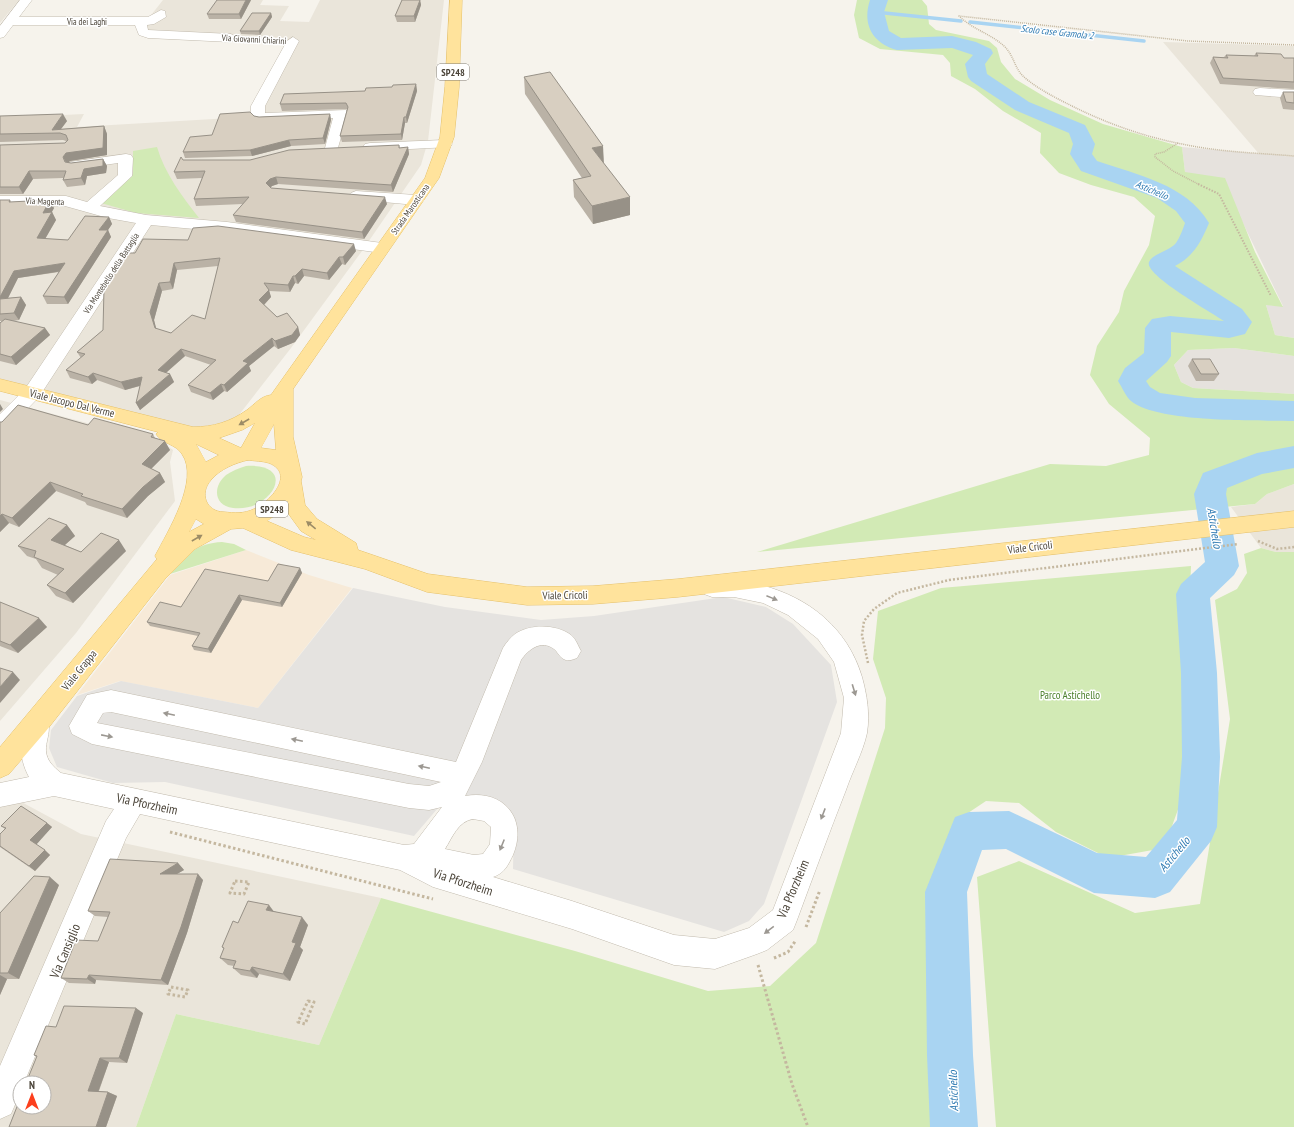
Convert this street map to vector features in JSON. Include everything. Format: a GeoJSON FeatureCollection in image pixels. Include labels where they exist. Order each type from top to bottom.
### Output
{"type":"FeatureCollection","features":[{"type":"Feature","properties":{"kind":"main road","name":"Strada Marosticana"},"geometry":{"type":"LineString","coordinates":[[242,454],[284,388],[432,178],[444,144],[452,87],[456,0]]}},
{"type":"Feature","properties":{"kind":"main road","name":"Viale Jacopo Dal Verme"},"geometry":{"type":"LineString","coordinates":[[0,385],[193,434],[242,454]]}},
{"type":"Feature","properties":{"kind":"main road","name":"Strada Marosticana"},"geometry":{"type":"LineString","coordinates":[[193,434],[218,432],[241,424],[254,416],[284,388]]}},
{"type":"Feature","properties":{"kind":"main road"},"geometry":{"type":"LineString","coordinates":[[284,388],[283,438],[290,475]]}},
{"type":"Feature","properties":{"kind":"main road","name":"Viale Jacopo Dal Verme"},"geometry":{"type":"LineString","coordinates":[[144,422],[160,432],[185,442],[190,449],[197,467],[196,486]]}},
{"type":"Feature","properties":{"kind":"main road"},"geometry":{"type":"LineString","coordinates":[[235,521],[211,518],[201,512],[195,503],[196,486],[208,470],[221,461],[242,454],[273,455],[282,460],[290,475]]}},
{"type":"Feature","properties":{"kind":"main road","name":"SP248"},"geometry":{"type":"LineString","coordinates":[[235,521],[270,510],[280,502],[288,493],[290,475]]}},
{"type":"Feature","properties":{"kind":"main road","name":"Viale Cricoli"},"geometry":{"type":"LineString","coordinates":[[290,475],[295,507],[309,525],[368,561]]}},
{"type":"Feature","properties":{"kind":"main road","name":"Viale Grappa"},"geometry":{"type":"LineString","coordinates":[[157,573],[189,512],[196,486]]}},
{"type":"Feature","properties":{"kind":"main road","name":"Viale Cricoli"},"geometry":{"type":"LineString","coordinates":[[1246,536],[1294,519]]}},
{"type":"Feature","properties":{"kind":"main road","name":"Viale Cricoli"},"geometry":{"type":"LineString","coordinates":[[235,521],[299,544],[368,561],[427,583],[528,596],[593,594],[678,588],[767,577],[1246,536],[1294,528]]}},
{"type":"Feature","properties":{"kind":"main road","name":"Viale Grappa"},"geometry":{"type":"LineString","coordinates":[[1,764],[37,723],[157,573],[188,543],[235,521]]}},
{"type":"Feature","properties":{"kind":"street"},"geometry":{"type":"LineString","coordinates":[[0,34],[26,0]]}},
{"type":"Feature","properties":{"kind":"street","name":"Via dei Laghi"},"geometry":{"type":"LineString","coordinates":[[9,21],[142,21],[156,19],[160,17],[160,14]]}},
{"type":"Feature","properties":{"kind":"street","name":"Via Giovanni Chiarini"},"geometry":{"type":"LineString","coordinates":[[142,21],[141,30],[148,34],[231,38]]}},
{"type":"Feature","properties":{"kind":"street","name":"Via Giovanni Chiarini"},"geometry":{"type":"LineString","coordinates":[[293,41],[267,92],[258,106],[258,114],[260,117],[341,113],[325,149],[444,144]]}},
{"type":"Feature","properties":{"kind":"street"},"geometry":{"type":"LineString","coordinates":[[1260,92],[1294,94]]}},
{"type":"Feature","properties":{"kind":"street"},"geometry":{"type":"LineString","coordinates":[[75,165],[126,158],[125,176],[89,208]]}},
{"type":"Feature","properties":{"kind":"street"},"geometry":{"type":"LineString","coordinates":[[339,195],[416,200]]}},
{"type":"Feature","properties":{"kind":"street","name":"Via Magenta"},"geometry":{"type":"LineString","coordinates":[[0,201],[66,201],[89,208],[146,220]]}},
{"type":"Feature","properties":{"kind":"street","name":"Via Montebello della Battaglia"},"geometry":{"type":"LineString","coordinates":[[0,425],[32,393],[146,220],[227,227],[382,248]]}},
{"type":"Feature","properties":{"kind":"street","name":"Via Pforzheim"},"geometry":{"type":"LineString","coordinates":[[33,762],[43,777],[54,784],[414,858],[433,873],[572,915],[674,950],[715,954],[757,940],[783,920],[854,733],[856,698],[845,659],[826,632],[796,608],[773,598],[734,588],[678,588]]}},
{"type":"Feature","properties":{"kind":"street"},"geometry":{"type":"LineString","coordinates":[[414,858],[419,838],[456,786],[469,762],[512,654],[524,640],[542,636],[558,639],[567,644],[570,651]]}},
{"type":"Feature","properties":{"kind":"street"},"geometry":{"type":"LineString","coordinates":[[111,701],[456,786],[444,795],[429,799],[409,796],[92,733],[81,726],[96,703],[111,701]]}},
{"type":"Feature","properties":{"kind":"street"},"geometry":{"type":"LineString","coordinates":[[1,764],[14,758],[33,762],[32,745],[37,723]]}},
{"type":"Feature","properties":{"kind":"street","name":"Via Pforzheim"},"geometry":{"type":"LineString","coordinates":[[0,795],[54,784]]}},
{"type":"Feature","properties":{"kind":"street","name":"Via Cansiglio"},"geometry":{"type":"LineString","coordinates":[[0,1103],[116,830],[133,801]]}},
{"type":"Feature","properties":{"kind":"path"},"geometry":{"type":"LineString","coordinates":[[1294,45],[1188,41],[959,16],[976,30],[1009,50],[1015,69],[1036,86],[1073,106],[1116,125],[1154,138],[1203,148],[1294,156]]}},
{"type":"Feature","properties":{"kind":"path","name":"Via Giovanni Chiarini"},"geometry":{"type":"LineString","coordinates":[[231,38],[233,40],[293,41]]}},
{"type":"Feature","properties":{"kind":"path"},"geometry":{"type":"LineString","coordinates":[[1179,143],[1164,152],[1155,154],[1155,157],[1173,171],[1219,194],[1241,240],[1271,296]]}},
{"type":"Feature","properties":{"kind":"path"},"geometry":{"type":"LineString","coordinates":[[870,670],[862,635],[864,620],[874,609],[897,592],[949,580],[1176,542],[1246,536],[1277,549],[1294,547]]}},
{"type":"Feature","properties":{"kind":"path"},"geometry":{"type":"LineString","coordinates":[[168,831],[436,899]]}},
{"type":"Feature","properties":{"kind":"path"},"geometry":{"type":"LineString","coordinates":[[235,881],[249,882],[244,894],[230,893],[235,881]]}},
{"type":"Feature","properties":{"kind":"path"},"geometry":{"type":"LineString","coordinates":[[801,933],[810,920],[820,888]]}},
{"type":"Feature","properties":{"kind":"path"},"geometry":{"type":"LineString","coordinates":[[770,960],[788,952],[797,939]]}},
{"type":"Feature","properties":{"kind":"path"},"geometry":{"type":"LineString","coordinates":[[752,966],[764,962]]}},
{"type":"Feature","properties":{"kind":"path"},"geometry":{"type":"LineString","coordinates":[[758,965],[792,1084],[808,1127]]}},
{"type":"Feature","properties":{"kind":"path"},"geometry":{"type":"LineString","coordinates":[[171,987],[188,990],[185,997],[174,995],[168,994],[171,987]]}},
{"type":"Feature","properties":{"kind":"path"},"geometry":{"type":"LineString","coordinates":[[308,1001],[314,1002],[305,1024],[298,1022],[308,1001]]}},
{"type":"Feature","properties":{"kind":"shaded area"},"geometry":{"type":"Polygon","coordinates":[[[0,0],[19,0],[0,23],[0,0]]]}},
{"type":"Feature","properties":{"kind":"shaded area"},"geometry":{"type":"Polygon","coordinates":[[[163,0],[263,0],[260,5],[289,6],[280,21],[309,22],[320,0],[444,0],[428,141],[421,165],[362,251],[291,348],[235,420],[186,430],[0,385],[0,118],[84,114],[77,127],[248,117],[254,112],[292,41],[263,42],[145,36],[138,34],[136,25],[148,19],[163,0]]]}},
{"type":"Feature","properties":{"kind":"shaded area"},"geometry":{"type":"Polygon","coordinates":[[[1163,42],[1294,46],[1294,157],[1260,155],[1163,42]]]}},
{"type":"Feature","properties":{"kind":"shaded area"},"geometry":{"type":"Polygon","coordinates":[[[1182,147],[1294,157],[1294,338],[1275,335],[1266,305],[1283,306],[1241,219],[1185,172],[1182,147]]]}},
{"type":"Feature","properties":{"kind":"shaded area"},"geometry":{"type":"Polygon","coordinates":[[[1234,348],[1294,356],[1294,394],[1193,388],[1181,382],[1174,365],[1188,350],[1234,348]]]}},
{"type":"Feature","properties":{"kind":"shaded area"},"geometry":{"type":"Polygon","coordinates":[[[0,400],[163,443],[173,450],[170,462],[175,501],[76,633],[0,721],[0,400]]]}},
{"type":"Feature","properties":{"kind":"shaded area"},"geometry":{"type":"Polygon","coordinates":[[[1294,484],[1294,552],[1276,552],[1261,548],[1231,507],[1255,504],[1267,494],[1294,484]]]}},
{"type":"Feature","properties":{"kind":"shaded area"},"geometry":{"type":"Polygon","coordinates":[[[246,550],[309,575],[352,588],[258,708],[120,681],[77,695],[170,575],[246,550]]]}},
{"type":"Feature","properties":{"kind":"shaded area"},"geometry":{"type":"Polygon","coordinates":[[[353,588],[445,607],[541,620],[594,616],[723,597],[766,607],[793,624],[831,665],[837,702],[764,904],[749,921],[724,932],[513,869],[514,822],[497,800],[464,799],[438,808],[414,836],[165,782],[113,783],[57,767],[49,748],[51,730],[77,696],[121,681],[258,708],[353,588]]]}},
{"type":"Feature","properties":{"kind":"shaded area"},"geometry":{"type":"Polygon","coordinates":[[[14,798],[81,834],[381,898],[319,1045],[176,1014],[136,1127],[0,1127],[0,804],[14,798]]]}},
{"type":"Feature","properties":{"kind":"green space"},"geometry":{"type":"Polygon","coordinates":[[[857,0],[922,0],[927,6],[929,24],[936,30],[989,41],[997,48],[1001,62],[1015,79],[1050,100],[1103,124],[1182,147],[1185,172],[1225,178],[1255,252],[1283,307],[1266,305],[1275,335],[1294,338],[1294,356],[1234,348],[1188,350],[1174,365],[1181,382],[1193,388],[1294,394],[1294,484],[1267,494],[1255,504],[757,552],[1050,464],[1106,466],[1149,455],[1150,438],[1109,404],[1090,375],[1097,346],[1119,312],[1124,291],[1149,245],[1155,216],[1134,197],[1091,185],[1059,173],[1040,153],[1041,133],[1003,111],[975,89],[951,76],[950,63],[943,55],[880,49],[859,38],[854,15],[857,0]]]}},
{"type":"Feature","properties":{"kind":"green space"},"geometry":{"type":"Polygon","coordinates":[[[157,147],[169,176],[199,218],[136,213],[101,203],[101,201],[133,174],[133,151],[157,147]]]}},
{"type":"Feature","properties":{"kind":"green space"},"geometry":{"type":"Polygon","coordinates":[[[246,466],[263,467],[272,472],[276,479],[274,488],[268,496],[259,503],[247,508],[233,508],[226,506],[219,499],[217,494],[219,484],[226,475],[246,466]]]}},
{"type":"Feature","properties":{"kind":"green space"},"geometry":{"type":"Polygon","coordinates":[[[222,542],[234,544],[246,550],[170,574],[192,551],[205,545],[222,542]]]}},
{"type":"Feature","properties":{"kind":"green space"},"geometry":{"type":"Polygon","coordinates":[[[1261,548],[1276,552],[1294,552],[1294,1127],[996,1127],[977,877],[1019,861],[1135,913],[1200,904],[1230,719],[1215,600],[1237,589],[1247,573],[1244,554],[1261,548]]]}},
{"type":"Feature","properties":{"kind":"green space","name":"Parco Astichello"},"geometry":{"type":"Polygon","coordinates":[[[1191,566],[1189,616],[1188,782],[1164,848],[1108,858],[1056,832],[1019,803],[986,801],[959,819],[936,893],[942,1127],[136,1127],[176,1014],[319,1045],[381,898],[575,951],[708,991],[770,986],[816,943],[885,728],[886,698],[873,659],[878,611],[941,588],[1191,566]]]}},
{"type":"Feature","properties":{"kind":"building"},"geometry":{"type":"Polygon","coordinates":[[[217,0],[246,0],[239,14],[207,14],[217,0]]]}},
{"type":"Feature","properties":{"kind":"building"},"geometry":{"type":"Polygon","coordinates":[[[402,0],[420,0],[414,16],[395,16],[402,0]]]}},
{"type":"Feature","properties":{"kind":"building"},"geometry":{"type":"Polygon","coordinates":[[[252,13],[271,13],[259,31],[240,31],[252,13]]]}},
{"type":"Feature","properties":{"kind":"building"},"geometry":{"type":"Polygon","coordinates":[[[1256,53],[1281,54],[1284,58],[1294,58],[1294,82],[1223,78],[1213,57],[1228,58],[1226,55],[1258,56],[1256,53]]]}},
{"type":"Feature","properties":{"kind":"building"},"geometry":{"type":"Polygon","coordinates":[[[550,72],[603,146],[592,148],[630,197],[592,206],[573,180],[591,176],[524,77],[550,72]]]}},
{"type":"Feature","properties":{"kind":"building"},"geometry":{"type":"Polygon","coordinates":[[[416,84],[406,117],[404,117],[401,134],[340,136],[348,107],[346,103],[280,104],[284,94],[365,91],[366,88],[416,84]]]}},
{"type":"Feature","properties":{"kind":"building"},"geometry":{"type":"Polygon","coordinates":[[[1283,92],[1294,92],[1294,103],[1286,102],[1283,92]]]}},
{"type":"Feature","properties":{"kind":"building"},"geometry":{"type":"Polygon","coordinates":[[[250,112],[254,116],[259,117],[330,114],[323,138],[289,140],[250,150],[183,152],[190,137],[212,135],[220,114],[250,112]]]}},
{"type":"Feature","properties":{"kind":"building"},"geometry":{"type":"Polygon","coordinates":[[[63,114],[52,130],[104,126],[103,148],[66,153],[63,157],[65,162],[71,163],[103,159],[103,166],[84,169],[81,178],[63,180],[66,171],[29,171],[19,187],[0,187],[0,145],[65,143],[68,140],[66,135],[60,133],[0,134],[0,116],[63,114]]]}},
{"type":"Feature","properties":{"kind":"building"},"geometry":{"type":"Polygon","coordinates":[[[399,145],[399,148],[408,147],[391,185],[276,177],[270,179],[266,183],[271,188],[385,197],[362,232],[233,215],[249,197],[194,199],[205,171],[174,172],[181,157],[183,160],[250,160],[289,150],[399,145]]]}},
{"type":"Feature","properties":{"kind":"building"},"geometry":{"type":"Polygon","coordinates":[[[0,200],[10,200],[9,202],[50,200],[43,213],[52,212],[37,238],[68,240],[85,216],[109,217],[99,230],[108,230],[64,297],[43,296],[65,263],[14,271],[0,297],[0,200]]]}},
{"type":"Feature","properties":{"kind":"building"},"geometry":{"type":"Polygon","coordinates":[[[218,226],[354,244],[343,257],[339,257],[327,273],[302,269],[295,276],[293,276],[288,285],[264,283],[269,290],[259,300],[277,317],[287,313],[298,327],[292,335],[275,341],[272,338],[243,361],[248,363],[224,385],[221,384],[210,393],[188,385],[216,360],[181,349],[158,370],[170,374],[136,403],[142,377],[121,382],[93,373],[88,377],[66,370],[85,354],[77,352],[103,330],[104,288],[127,253],[135,253],[143,239],[188,240],[193,228],[218,226]],[[220,258],[174,263],[170,282],[159,283],[150,312],[155,328],[171,333],[192,315],[205,319],[220,258]]]}},
{"type":"Feature","properties":{"kind":"building"},"geometry":{"type":"Polygon","coordinates":[[[21,297],[14,313],[0,314],[0,299],[21,297]]]}},
{"type":"Feature","properties":{"kind":"building"},"geometry":{"type":"Polygon","coordinates":[[[5,319],[45,328],[11,357],[0,354],[0,323],[5,319]]]}},
{"type":"Feature","properties":{"kind":"building"},"geometry":{"type":"Polygon","coordinates":[[[1192,359],[1210,359],[1219,374],[1201,374],[1192,359]]]}},
{"type":"Feature","properties":{"kind":"building"},"geometry":{"type":"Polygon","coordinates":[[[18,405],[88,425],[94,418],[153,434],[151,437],[165,441],[142,464],[160,473],[143,487],[122,509],[81,496],[83,494],[50,482],[12,518],[2,514],[0,516],[0,422],[2,422],[18,405]]]}},
{"type":"Feature","properties":{"kind":"building"},"geometry":{"type":"Polygon","coordinates":[[[49,518],[67,525],[51,540],[81,552],[101,533],[119,540],[65,593],[47,585],[64,569],[34,557],[36,551],[18,546],[49,518]]]}},
{"type":"Feature","properties":{"kind":"building"},"geometry":{"type":"Polygon","coordinates":[[[278,564],[300,568],[280,603],[239,595],[208,649],[192,646],[200,633],[147,622],[160,602],[181,607],[205,569],[268,581],[278,564]]]}},
{"type":"Feature","properties":{"kind":"building"},"geometry":{"type":"Polygon","coordinates":[[[0,602],[39,618],[10,645],[0,641],[0,602]]]}},
{"type":"Feature","properties":{"kind":"building"},"geometry":{"type":"Polygon","coordinates":[[[0,668],[13,672],[0,687],[0,668]]]}},
{"type":"Feature","properties":{"kind":"building"},"geometry":{"type":"Polygon","coordinates":[[[21,806],[47,823],[30,840],[45,850],[29,866],[0,846],[0,834],[6,828],[1,826],[21,806]]]}},
{"type":"Feature","properties":{"kind":"building"},"geometry":{"type":"Polygon","coordinates":[[[110,859],[178,863],[160,874],[198,874],[181,927],[161,980],[89,975],[87,979],[61,978],[76,940],[98,941],[110,912],[88,911],[110,859]]]}},
{"type":"Feature","properties":{"kind":"building"},"geometry":{"type":"Polygon","coordinates":[[[34,876],[50,877],[8,973],[0,973],[0,913],[34,876]]]}},
{"type":"Feature","properties":{"kind":"building"},"geometry":{"type":"Polygon","coordinates":[[[248,901],[269,905],[266,910],[302,917],[292,942],[296,943],[283,974],[252,967],[250,971],[233,968],[236,961],[220,958],[224,948],[222,947],[233,921],[238,923],[248,901]]]}},
{"type":"Feature","properties":{"kind":"building"},"geometry":{"type":"Polygon","coordinates":[[[64,1006],[136,1008],[119,1058],[100,1058],[88,1091],[108,1092],[96,1127],[9,1127],[14,1115],[52,1115],[52,1075],[29,1075],[37,1056],[34,1055],[46,1026],[56,1027],[64,1006]]]}},
{"type":"Feature","properties":{"kind":"waterway","name":"Astichello"},"geometry":{"type":"LineString","coordinates":[[879,0],[875,12],[881,34],[897,44],[952,42],[969,46],[984,53],[975,64],[978,77],[1022,106],[1078,129],[1084,144],[1081,154],[1089,166],[1165,193],[1184,206],[1192,214],[1197,223],[1191,238],[1181,252],[1161,263],[1161,267],[1178,280],[1233,315],[1239,322],[1236,328],[1229,330],[1170,324],[1161,325],[1158,328],[1157,356],[1135,374],[1132,381],[1140,394],[1153,402],[1195,408],[1294,411]]}},
{"type":"Feature","properties":{"kind":"waterway","name":"Scolo case Gramola 2"},"geometry":{"type":"LineString","coordinates":[[875,12],[961,21]]}},
{"type":"Feature","properties":{"kind":"waterway","name":"Scolo case Gramola 2"},"geometry":{"type":"LineString","coordinates":[[970,22],[1144,41]]}},
{"type":"Feature","properties":{"kind":"waterway","name":"Astichello"},"geometry":{"type":"LineString","coordinates":[[954,1127],[950,1055],[946,892],[969,831],[1009,830],[1094,873],[1155,878],[1197,827],[1201,757],[1199,673],[1193,594],[1222,566],[1210,494],[1214,481],[1257,464],[1294,457]]}}]}
